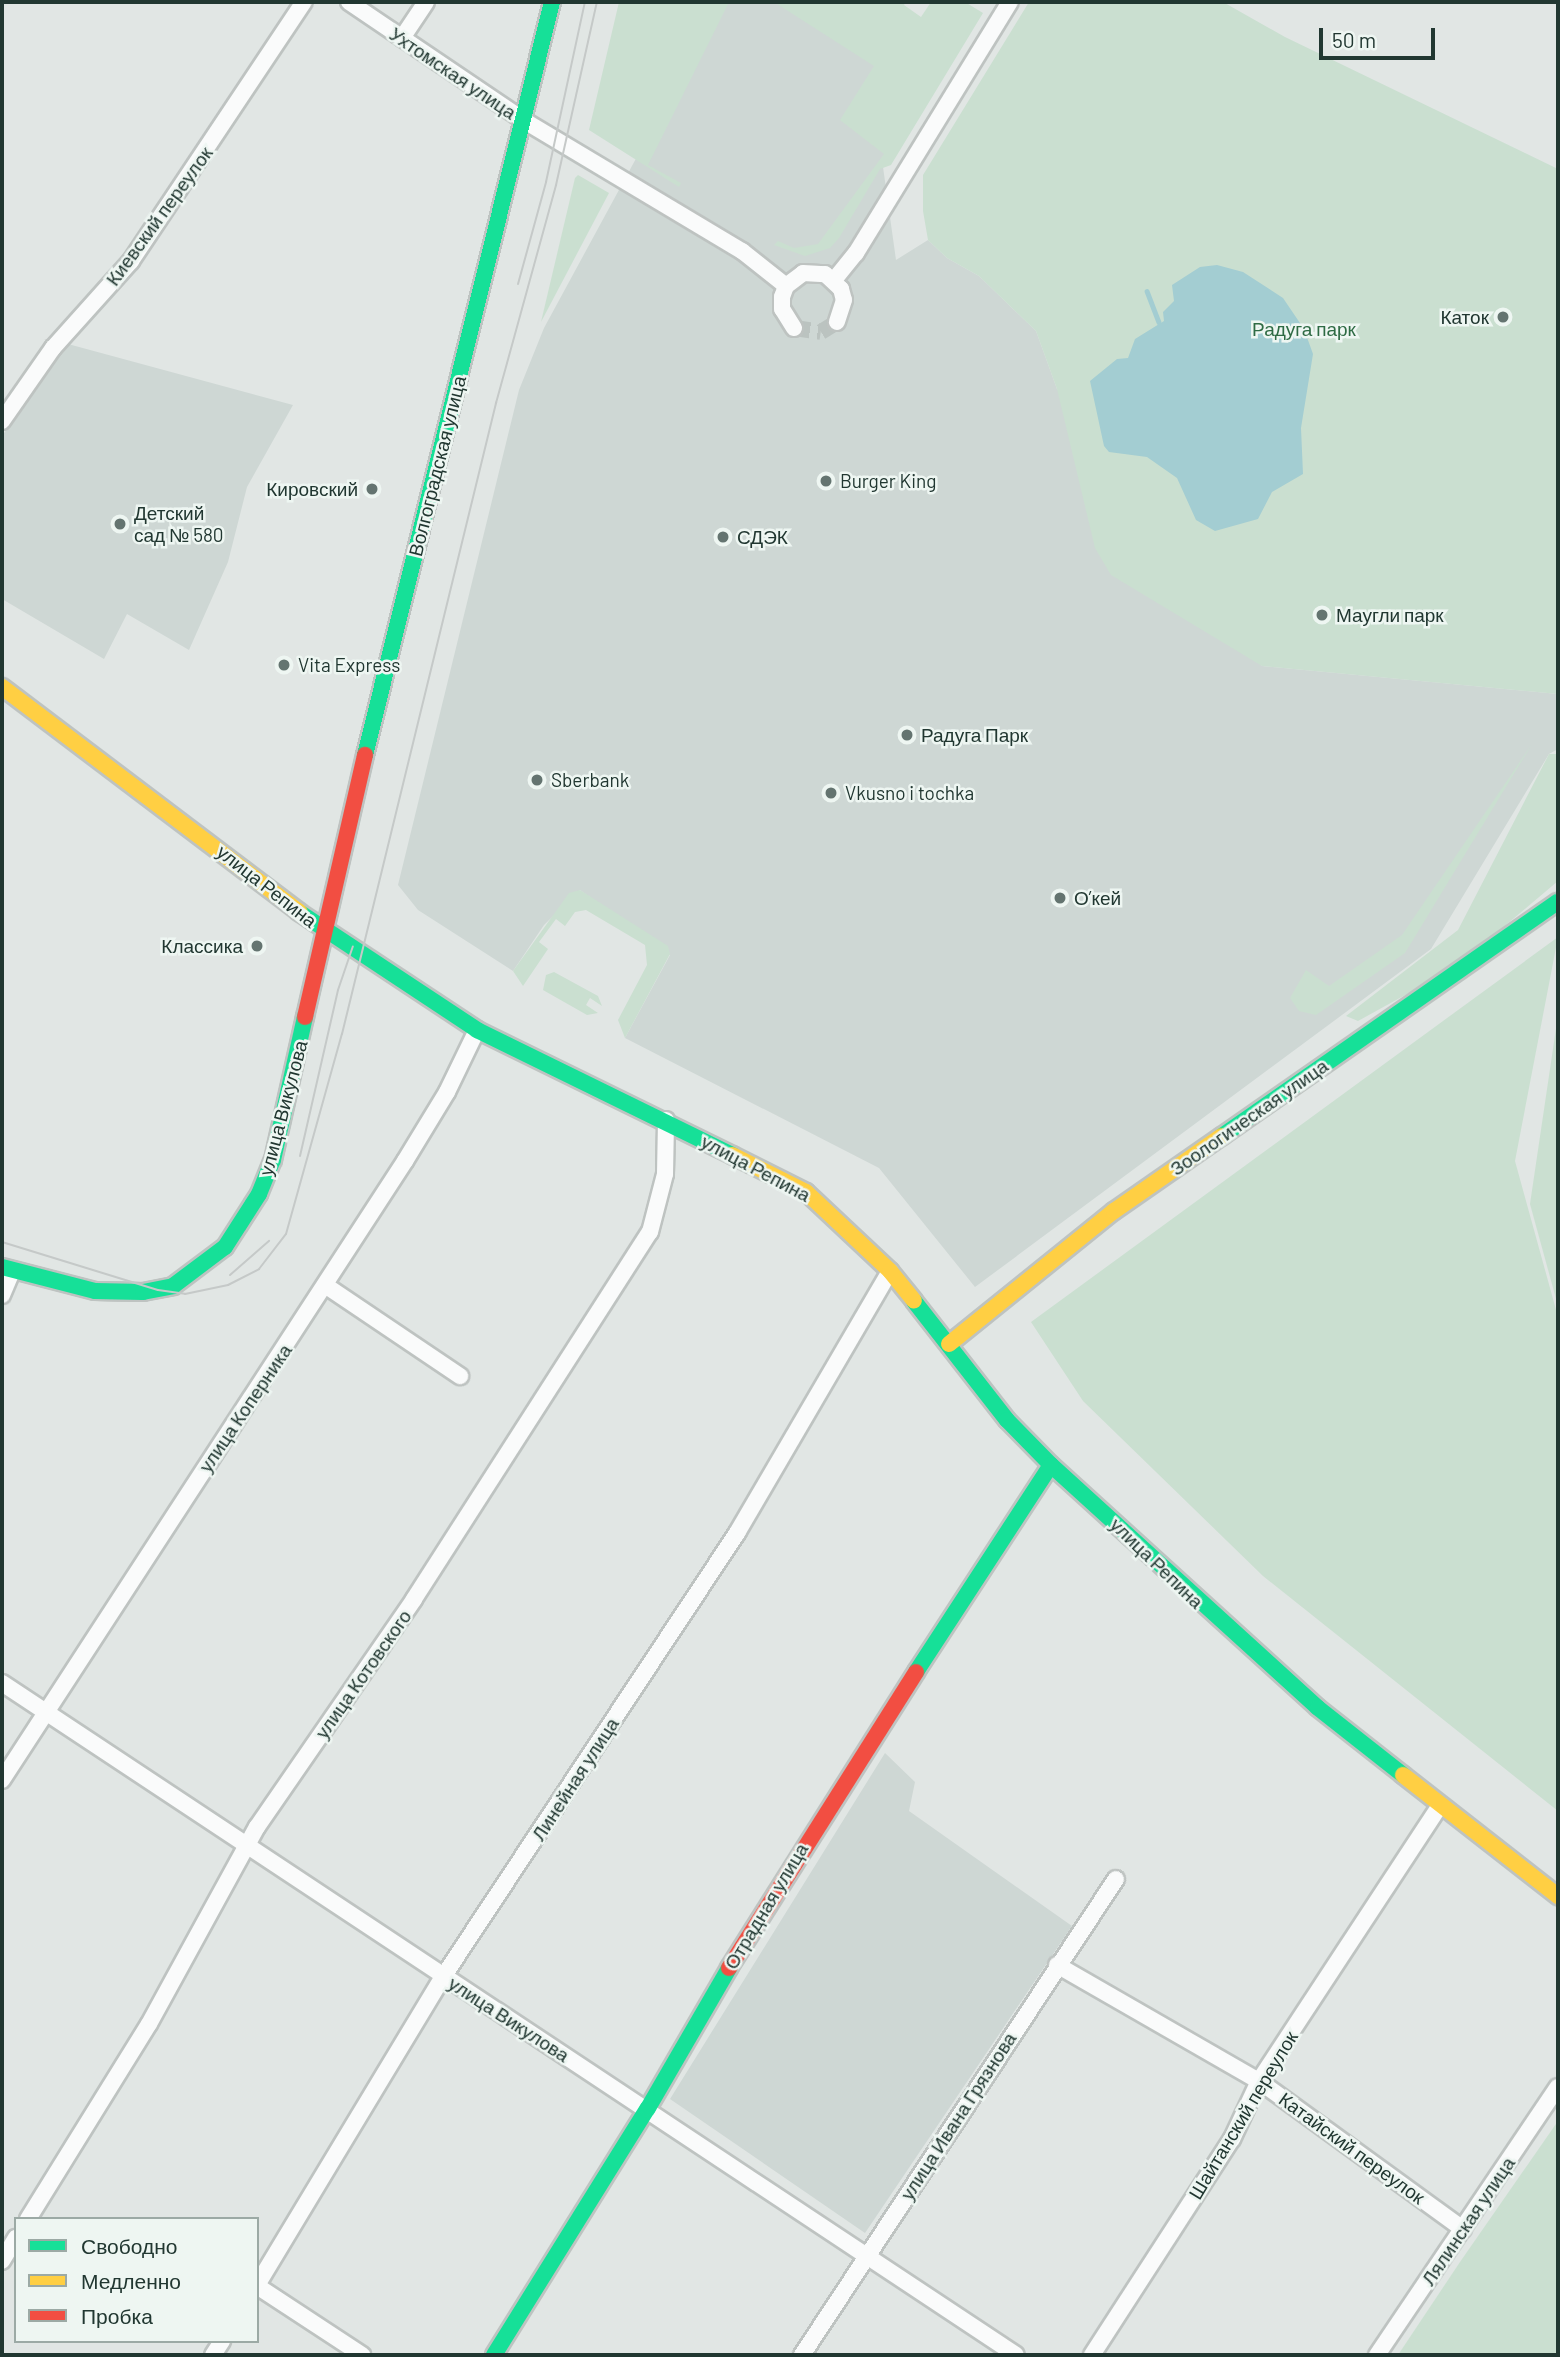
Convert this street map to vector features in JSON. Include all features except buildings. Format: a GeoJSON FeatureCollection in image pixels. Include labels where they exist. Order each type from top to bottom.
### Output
{"type":"FeatureCollection","features":[{"type":"Feature","properties":{"kind":"street","name":"Киевский переулок"},"geometry":{"type":"LineString","coordinates":[[2,421],[53,348],[131,261],[304,2]]}},
{"type":"Feature","properties":{"kind":"street","name":"Ухтомская улица"},"geometry":{"type":"LineString","coordinates":[[349,2],[523,120],[742,251],[786,286]]}},
{"type":"Feature","properties":{"kind":"street"},"geometry":{"type":"LineString","coordinates":[[402,38],[426,2]]}},
{"type":"Feature","properties":{"kind":"street","name":"Волгоградская улица"},"geometry":{"type":"LineString","coordinates":[[324,930],[552,2]]}},
{"type":"Feature","properties":{"kind":"street"},"geometry":{"type":"LineString","coordinates":[[834,280],[856,253],[1010,2]]}},
{"type":"Feature","properties":{"kind":"street"},"geometry":{"type":"LineString","coordinates":[[794,328],[782,309],[786,286],[794,278],[814,271],[834,280],[844,300],[837,322]]}},
{"type":"Feature","properties":{"kind":"street","name":"улица Репина"},"geometry":{"type":"LineString","coordinates":[[2,687],[324,930],[477,1030],[666,1120],[806,1192],[890,1272],[1007,1420],[1051,1465],[1223,1626],[1440,1805],[1558,1896]]}},
{"type":"Feature","properties":{"kind":"street","name":"Зоологическая улица"},"geometry":{"type":"LineString","coordinates":[[949,1344],[1114,1211],[1558,902]]}},
{"type":"Feature","properties":{"kind":"street","name":"улица Викулова"},"geometry":{"type":"LineString","coordinates":[[7,1269],[95,1291],[143,1292],[183,1281],[225,1247],[259,1194],[273,1160],[324,930]]}},
{"type":"Feature","properties":{"kind":"street","name":"улица Коперника"},"geometry":{"type":"LineString","coordinates":[[2,1780],[43,1710],[325,1285],[447,1092],[477,1030]]}},
{"type":"Feature","properties":{"kind":"street","name":"улица Котовского"},"geometry":{"type":"LineString","coordinates":[[29,2217],[149,2024],[245,1849],[414,1599],[650,1232],[665,1174],[666,1120]]}},
{"type":"Feature","properties":{"kind":"street"},"geometry":{"type":"LineString","coordinates":[[2,1295],[7,1269]]}},
{"type":"Feature","properties":{"kind":"street","name":"Линейная улица"},"geometry":{"type":"LineString","coordinates":[[259,2282],[443,1977],[737,1533],[890,1272]]}},
{"type":"Feature","properties":{"kind":"street"},"geometry":{"type":"LineString","coordinates":[[325,1285],[460,1376]]}},
{"type":"Feature","properties":{"kind":"street","name":"Отрадная улица"},"geometry":{"type":"LineString","coordinates":[[494,2355],[648,2108],[766,1903],[1051,1465]]}},
{"type":"Feature","properties":{"kind":"street","name":"улица Викулова"},"geometry":{"type":"LineString","coordinates":[[2,1683],[245,1849],[648,2108],[1016,2355]]}},
{"type":"Feature","properties":{"kind":"street","name":"Шайтанский переулок"},"geometry":{"type":"LineString","coordinates":[[1092,2355],[1232,2139],[1259,2081],[1440,1805]]}},
{"type":"Feature","properties":{"kind":"street","name":"улица Ивана Грязнова"},"geometry":{"type":"LineString","coordinates":[[802,2355],[1116,1879]]}},
{"type":"Feature","properties":{"kind":"street","name":"Катайский переулок"},"geometry":{"type":"LineString","coordinates":[[1057,1965],[1259,2081],[1463,2228]]}},
{"type":"Feature","properties":{"kind":"street","name":"Лялинская улица"},"geometry":{"type":"LineString","coordinates":[[1377,2355],[1558,2087]]}},
{"type":"Feature","properties":{"kind":"street"},"geometry":{"type":"LineString","coordinates":[[2,2261],[14,2241]]}},
{"type":"Feature","properties":{"kind":"street"},"geometry":{"type":"LineString","coordinates":[[259,2286],[362,2355]]}},
{"type":"Feature","properties":{"kind":"shaded area","name":"Радуга Парк"},"geometry":{"type":"Polygon","coordinates":[[[721,2],[786,2],[930,90],[883,167],[896,260],[928,240],[947,258],[979,276],[1036,331],[1057,389],[1262,666],[1558,694],[1558,749],[1549,754],[1431,949],[975,1287],[879,1168],[625,1038],[670,955],[580,890],[544,925],[513,971],[418,910],[398,885],[519,390],[544,328],[721,2]]]}},
{"type":"Feature","properties":{"kind":"shaded area","name":"Детский сад № 580"},"geometry":{"type":"Polygon","coordinates":[[[68,344],[293,405],[247,487],[228,562],[189,650],[127,614],[104,659],[2,599],[2,436],[68,344]]]}},
{"type":"Feature","properties":{"kind":"shaded area"},"geometry":{"type":"Polygon","coordinates":[[[885,1753],[915,1782],[909,1811],[1072,1926],[865,2233],[670,2099],[885,1753]]]}},
{"type":"Feature","properties":{"kind":"green space"},"geometry":{"type":"Polygon","coordinates":[[[619,2],[729,2],[648,165],[681,183],[679,187],[589,130],[619,2]]]}},
{"type":"Feature","properties":{"kind":"green space"},"geometry":{"type":"Polygon","coordinates":[[[774,2],[906,2],[904,5],[921,17],[931,2],[965,2],[983,13],[891,165],[880,169],[839,238],[830,248],[805,256],[774,245],[778,241],[794,248],[818,244],[884,154],[840,120],[874,66],[774,2]]]}},
{"type":"Feature","properties":{"kind":"green space","name":"Радуга парк"},"geometry":{"type":"Polygon","coordinates":[[[1029,2],[1223,2],[1285,37],[1558,169],[1558,694],[1262,666],[1111,575],[1095,548],[1057,389],[1036,331],[979,276],[947,258],[928,240],[923,211],[923,175],[1029,2]]]}},
{"type":"Feature","properties":{"kind":"green space"},"geometry":{"type":"Polygon","coordinates":[[[578,175],[609,193],[541,322],[575,178],[578,175]]]}},
{"type":"Feature","properties":{"kind":"green space"},"geometry":{"type":"Polygon","coordinates":[[[1532,744],[1405,953],[1316,1015],[1299,1011],[1290,998],[1306,970],[1329,986],[1402,935],[1532,744]]]}},
{"type":"Feature","properties":{"kind":"green space"},"geometry":{"type":"Polygon","coordinates":[[[1549,754],[1558,754],[1558,881],[1456,967],[1358,1021],[1346,1016],[1458,930],[1549,754]]]}},
{"type":"Feature","properties":{"kind":"green space"},"geometry":{"type":"Polygon","coordinates":[[[580,890],[668,946],[670,954],[625,1038],[618,1020],[647,965],[645,945],[586,910],[575,912],[565,926],[556,919],[539,942],[548,949],[523,986],[513,971],[569,893],[580,890]]]}},
{"type":"Feature","properties":{"kind":"green space"},"geometry":{"type":"Polygon","coordinates":[[[1558,937],[1515,1161],[1558,1317],[1558,1811],[1263,1576],[1083,1401],[1031,1322],[1558,937]]]}},
{"type":"Feature","properties":{"kind":"green space"},"geometry":{"type":"Polygon","coordinates":[[[554,972],[598,996],[602,1006],[590,998],[586,1005],[598,1013],[587,1015],[543,990],[546,975],[554,972]]]}},
{"type":"Feature","properties":{"kind":"green space"},"geometry":{"type":"Polygon","coordinates":[[[1558,1015],[1558,1306],[1530,1204],[1558,1015]]]}},
{"type":"Feature","properties":{"kind":"green space"},"geometry":{"type":"Polygon","coordinates":[[[1558,2121],[1558,2355],[1398,2355],[1460,2262],[1558,2121]]]}},
{"type":"Feature","properties":{"kind":"water"},"geometry":{"type":"Polygon","coordinates":[[[1217,265],[1243,272],[1283,298],[1304,329],[1313,354],[1301,428],[1303,474],[1272,492],[1258,519],[1215,531],[1196,520],[1177,478],[1147,457],[1109,452],[1104,446],[1090,381],[1117,359],[1128,358],[1135,339],[1164,321],[1163,312],[1174,301],[1172,285],[1200,267],[1217,265]]]}},
{"type":"Feature","properties":{"kind":"waterway"},"geometry":{"type":"LineString","coordinates":[[1147,291],[1159,322]]}},
{"type":"Feature","properties":{"kind":"tunnel"},"geometry":{"type":"LineString","coordinates":[[794,328],[821,332],[837,322]]}},
{"type":"Feature","properties":{"kind":"tram line"},"geometry":{"type":"LineString","coordinates":[[518,284],[546,182],[585,2]]}},
{"type":"Feature","properties":{"kind":"tram line"},"geometry":{"type":"LineString","coordinates":[[2,1242],[158,1290],[185,1294],[228,1285],[259,1269],[286,1234],[342,1034],[496,403],[556,185],[597,2]]}},
{"type":"Feature","properties":{"kind":"tram line"},"geometry":{"type":"LineString","coordinates":[[300,1156],[338,990],[353,946]]}},
{"type":"Feature","properties":{"kind":"tram line"},"geometry":{"type":"LineString","coordinates":[[230,1275],[269,1241]]}},
{"type":"Feature","properties":{"kind":"traffic: fast"},"geometry":{"type":"LineString","coordinates":[[365,755],[552,2]]}},
{"type":"Feature","properties":{"kind":"traffic: fast"},"geometry":{"type":"LineString","coordinates":[[1222,1136],[1558,902]]}},
{"type":"Feature","properties":{"kind":"traffic: fast"},"geometry":{"type":"LineString","coordinates":[[299,912],[477,1030],[732,1155]]}},
{"type":"Feature","properties":{"kind":"traffic: fast"},"geometry":{"type":"LineString","coordinates":[[2,1267],[95,1291],[143,1292],[173,1286],[225,1247],[259,1194],[273,1160],[305,1017]]}},
{"type":"Feature","properties":{"kind":"traffic: fast"},"geometry":{"type":"LineString","coordinates":[[914,1301],[1007,1420],[1051,1465],[1318,1708],[1403,1775]]}},
{"type":"Feature","properties":{"kind":"traffic: fast"},"geometry":{"type":"LineString","coordinates":[[916,1672],[1051,1465]]}},
{"type":"Feature","properties":{"kind":"traffic: fast"},"geometry":{"type":"LineString","coordinates":[[494,2355],[648,2108],[729,1968]]}},
{"type":"Feature","properties":{"kind":"traffic: slow"},"geometry":{"type":"LineString","coordinates":[[2,687],[299,912]]}},
{"type":"Feature","properties":{"kind":"traffic: slow"},"geometry":{"type":"LineString","coordinates":[[949,1344],[1114,1211],[1222,1136]]}},
{"type":"Feature","properties":{"kind":"traffic: slow"},"geometry":{"type":"LineString","coordinates":[[732,1155],[806,1192],[890,1271],[914,1301]]}},
{"type":"Feature","properties":{"kind":"traffic: slow"},"geometry":{"type":"LineString","coordinates":[[1403,1775],[1558,1896]]}},
{"type":"Feature","properties":{"kind":"traffic: jam"},"geometry":{"type":"LineString","coordinates":[[305,1017],[365,755]]}},
{"type":"Feature","properties":{"kind":"traffic: jam"},"geometry":{"type":"LineString","coordinates":[[729,1968],[916,1672]]}},
{"type":"Feature","properties":{"kind":"place","name":"Каток"},"geometry":{"type":"Point","coordinates":[1503,317]}},
{"type":"Feature","properties":{"kind":"place","name":"Burger King"},"geometry":{"type":"Point","coordinates":[826,481]}},
{"type":"Feature","properties":{"kind":"place","name":"Кировский"},"geometry":{"type":"Point","coordinates":[372,489]}},
{"type":"Feature","properties":{"kind":"place","name":"Детский сад № 580"},"geometry":{"type":"Point","coordinates":[120,524]}},
{"type":"Feature","properties":{"kind":"place","name":"СДЭК"},"geometry":{"type":"Point","coordinates":[723,537]}},
{"type":"Feature","properties":{"kind":"place","name":"Маугли парк"},"geometry":{"type":"Point","coordinates":[1322,615]}},
{"type":"Feature","properties":{"kind":"place","name":"Vita Express"},"geometry":{"type":"Point","coordinates":[284,665]}},
{"type":"Feature","properties":{"kind":"place","name":"Радуга Парк"},"geometry":{"type":"Point","coordinates":[907,735]}},
{"type":"Feature","properties":{"kind":"place","name":"Sberbank"},"geometry":{"type":"Point","coordinates":[537,780]}},
{"type":"Feature","properties":{"kind":"place","name":"Vkusno i tochka"},"geometry":{"type":"Point","coordinates":[831,793]}},
{"type":"Feature","properties":{"kind":"place","name":"О’кей"},"geometry":{"type":"Point","coordinates":[1060,898]}},
{"type":"Feature","properties":{"kind":"place","name":"Классика"},"geometry":{"type":"Point","coordinates":[257,946]}}]}
